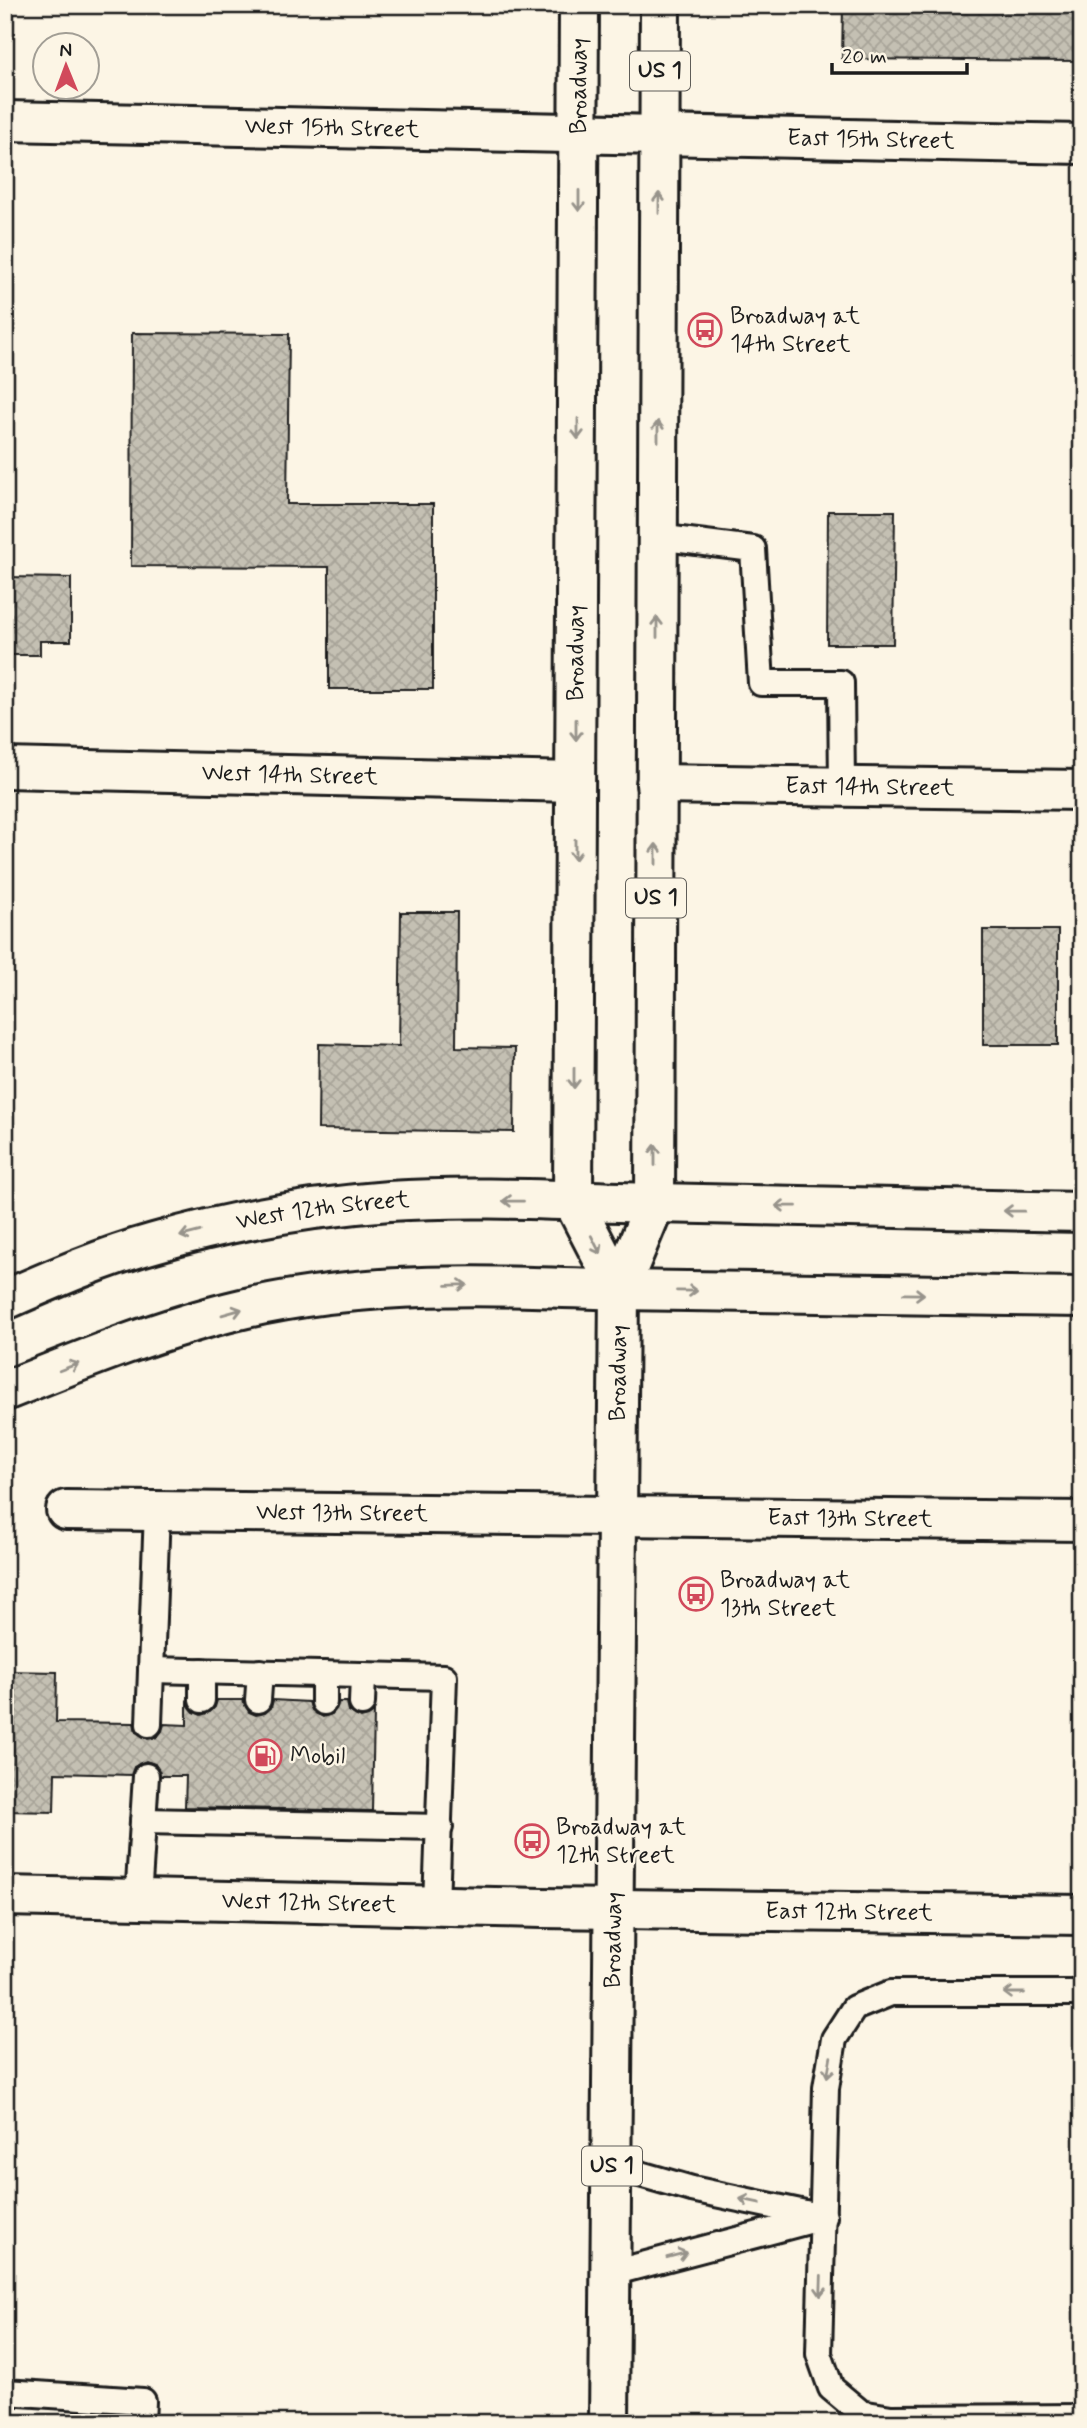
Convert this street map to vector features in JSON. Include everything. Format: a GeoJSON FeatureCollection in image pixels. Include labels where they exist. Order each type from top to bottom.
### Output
{"type":"FeatureCollection","features":[{"type":"Feature","properties":{"kind":"street","name":"Broadway"},"geometry":{"type":"LineString","coordinates":[[579,5],[573,1201],[619,1290]]}},
{"type":"Feature","properties":{"kind":"street","name":"Broadway"},"geometry":{"type":"LineString","coordinates":[[609,2423],[619,1290],[655,1203],[660,5]]}},
{"type":"Feature","properties":{"kind":"street","name":"West 15th Street"},"geometry":{"type":"LineString","coordinates":[[5,121],[660,136]]}},
{"type":"Feature","properties":{"kind":"street","name":"East 15th Street"},"geometry":{"type":"LineString","coordinates":[[660,136],[1082,145]]}},
{"type":"Feature","properties":{"kind":"street","name":"West 14th Street"},"geometry":{"type":"LineString","coordinates":[[5,768],[575,782]]}},
{"type":"Feature","properties":{"kind":"street","name":"East 14th Street"},"geometry":{"type":"LineString","coordinates":[[656,784],[1082,790]]}},
{"type":"Feature","properties":{"kind":"street","name":"West 12th Street"},"geometry":{"type":"LineString","coordinates":[[5,1300],[153,1243],[271,1217],[390,1201],[655,1203]]}},
{"type":"Feature","properties":{"kind":"street"},"geometry":{"type":"LineString","coordinates":[[655,1203],[1082,1212]]}},
{"type":"Feature","properties":{"kind":"street"},"geometry":{"type":"LineString","coordinates":[[5,1391],[166,1330],[241,1309],[298,1298],[396,1287],[477,1284],[619,1290],[1082,1297]]}},
{"type":"Feature","properties":{"kind":"street","name":"West 13th Street"},"geometry":{"type":"LineString","coordinates":[[66,1510],[617,1515]]}},
{"type":"Feature","properties":{"kind":"street","name":"East 13th Street"},"geometry":{"type":"LineString","coordinates":[[617,1515],[1082,1521]]}},
{"type":"Feature","properties":{"kind":"street","name":"West 12th Street"},"geometry":{"type":"LineString","coordinates":[[5,1896],[614,1909]]}},
{"type":"Feature","properties":{"kind":"street","name":"East 12th Street"},"geometry":{"type":"LineString","coordinates":[[614,1909],[1082,1915]]}},
{"type":"Feature","properties":{"kind":"lane"},"geometry":{"type":"LineString","coordinates":[[657,537],[753,549],[761,683],[841,683],[842,787]]}},
{"type":"Feature","properties":{"kind":"lane"},"geometry":{"type":"LineString","coordinates":[[149,1724],[157,1511]]}},
{"type":"Feature","properties":{"kind":"lane"},"geometry":{"type":"LineString","coordinates":[[151,1670],[444,1677],[436,1905]]}},
{"type":"Feature","properties":{"kind":"lane"},"geometry":{"type":"LineString","coordinates":[[202,1671],[202,1700]]}},
{"type":"Feature","properties":{"kind":"lane"},"geometry":{"type":"LineString","coordinates":[[258,1700],[260,1672]]}},
{"type":"Feature","properties":{"kind":"lane"},"geometry":{"type":"LineString","coordinates":[[324,1674],[324,1702]]}},
{"type":"Feature","properties":{"kind":"lane"},"geometry":{"type":"LineString","coordinates":[[362,1703],[363,1675]]}},
{"type":"Feature","properties":{"kind":"lane"},"geometry":{"type":"LineString","coordinates":[[138,1899],[146,1776]]}},
{"type":"Feature","properties":{"kind":"lane"},"geometry":{"type":"LineString","coordinates":[[143,1821],[198,1815],[359,1818],[439,1827]]}},
{"type":"Feature","properties":{"kind":"lane"},"geometry":{"type":"LineString","coordinates":[[1082,1993],[891,1993],[854,2008],[834,2039],[826,2088],[819,2354],[831,2388],[861,2413],[891,2418],[1082,2417]]}},
{"type":"Feature","properties":{"kind":"lane"},"geometry":{"type":"LineString","coordinates":[[612,2166],[692,2189],[824,2217]]}},
{"type":"Feature","properties":{"kind":"lane"},"geometry":{"type":"LineString","coordinates":[[612,2273],[824,2217]]}},
{"type":"Feature","properties":{"kind":"lane"},"geometry":{"type":"LineString","coordinates":[[5,2392],[143,2401],[142,2423]]}},
{"type":"Feature","properties":{"kind":"building"},"geometry":{"type":"Polygon","coordinates":[[[843,5],[1082,5],[1082,61],[842,59],[843,5]]]}},
{"type":"Feature","properties":{"kind":"building"},"geometry":{"type":"Polygon","coordinates":[[[132,333],[289,334],[287,504],[433,504],[433,689],[329,689],[329,567],[131,566],[132,333]]]}},
{"type":"Feature","properties":{"kind":"building"},"geometry":{"type":"Polygon","coordinates":[[[828,511],[895,511],[893,644],[827,644],[828,511]]]}},
{"type":"Feature","properties":{"kind":"building"},"geometry":{"type":"Polygon","coordinates":[[[5,577],[71,578],[71,641],[40,641],[40,655],[5,655],[5,577]]]}},
{"type":"Feature","properties":{"kind":"building"},"geometry":{"type":"Polygon","coordinates":[[[401,912],[457,912],[456,1047],[515,1048],[514,1132],[318,1129],[319,1044],[399,1046],[401,912]]]}},
{"type":"Feature","properties":{"kind":"building"},"geometry":{"type":"Polygon","coordinates":[[[983,930],[1058,930],[1058,1045],[983,1045],[983,930]]]}},
{"type":"Feature","properties":{"kind":"building"},"geometry":{"type":"Polygon","coordinates":[[[5,1671],[57,1672],[56,1722],[134,1723],[136,1732],[148,1739],[157,1737],[164,1724],[187,1725],[187,1702],[194,1712],[201,1715],[210,1712],[217,1700],[243,1700],[249,1712],[256,1715],[271,1708],[273,1700],[309,1702],[312,1710],[323,1717],[332,1714],[339,1702],[347,1702],[349,1711],[361,1718],[374,1712],[372,1811],[185,1807],[186,1776],[161,1776],[155,1764],[146,1761],[134,1767],[131,1775],[55,1773],[54,1812],[5,1811],[5,1671]]]}},
{"type":"Feature","properties":{"kind":"place","name":"Broadway at 14th Street"},"geometry":{"type":"Point","coordinates":[705,330]}},
{"type":"Feature","properties":{"kind":"place","name":"Broadway at 13th Street"},"geometry":{"type":"Point","coordinates":[696,1594]}},
{"type":"Feature","properties":{"kind":"place","name":"Mobil"},"geometry":{"type":"Point","coordinates":[265,1756]}},
{"type":"Feature","properties":{"kind":"place","name":"Broadway at 12th Street"},"geometry":{"type":"Point","coordinates":[532,1841]}}]}
